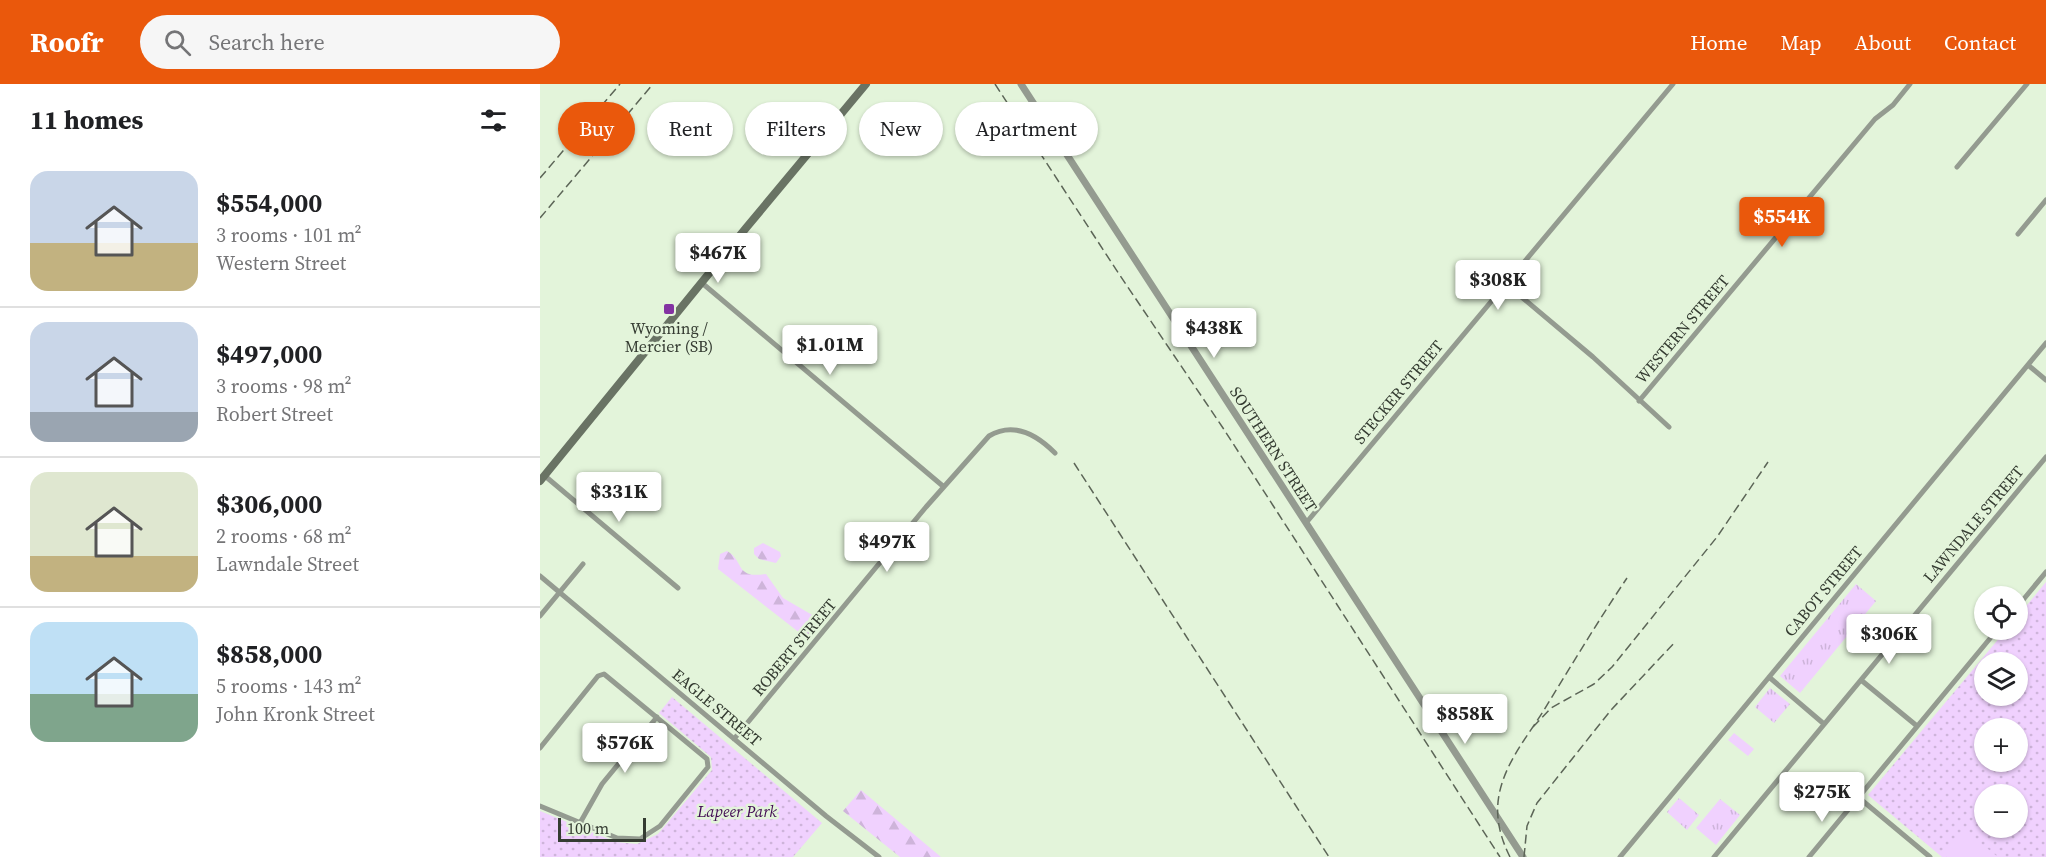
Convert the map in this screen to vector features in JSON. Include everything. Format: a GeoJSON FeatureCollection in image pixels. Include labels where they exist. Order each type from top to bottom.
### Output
{"type":"FeatureCollection","features":[{"type":"Feature","properties":{"kind":"main road"},"geometry":{"type":"LineString","coordinates":[[542,479],[866,84]]}},
{"type":"Feature","properties":{"kind":"street","name":"SOUTHERN STREET"},"geometry":{"type":"LineString","coordinates":[[1021,84],[1523,857]]}},
{"type":"Feature","properties":{"kind":"street","name":"STECKER STREET"},"geometry":{"type":"LineString","coordinates":[[1306,523],[1673,84]]}},
{"type":"Feature","properties":{"kind":"street","name":"WESTERN STREET"},"geometry":{"type":"LineString","coordinates":[[1638,401],[1875,119],[1893,105],[1910,84]]}},
{"type":"Feature","properties":{"kind":"street"},"geometry":{"type":"LineString","coordinates":[[1957,167],[2027,84]]}},
{"type":"Feature","properties":{"kind":"street"},"geometry":{"type":"LineString","coordinates":[[2018,234],[2046,200]]}},
{"type":"Feature","properties":{"kind":"street"},"geometry":{"type":"LineString","coordinates":[[702,283],[944,487]]}},
{"type":"Feature","properties":{"kind":"street"},"geometry":{"type":"LineString","coordinates":[[1506,284],[1593,357],[1668,427]]}},
{"type":"Feature","properties":{"kind":"street","name":"CABOT STREET"},"geometry":{"type":"LineString","coordinates":[[1620,857],[2046,343]]}},
{"type":"Feature","properties":{"kind":"street"},"geometry":{"type":"LineString","coordinates":[[2028,364],[2046,380]]}},
{"type":"Feature","properties":{"kind":"street","name":"ROBERT STREET"},"geometry":{"type":"LineString","coordinates":[[734,739],[983,442],[998,432],[1018,430],[1040,439],[1055,453]]}},
{"type":"Feature","properties":{"kind":"street","name":"LAWNDALE STREET"},"geometry":{"type":"LineString","coordinates":[[1714,857],[2046,457]]}},
{"type":"Feature","properties":{"kind":"street"},"geometry":{"type":"LineString","coordinates":[[542,479],[678,588]]}},
{"type":"Feature","properties":{"kind":"street"},"geometry":{"type":"LineString","coordinates":[[540,616],[584,564]]}},
{"type":"Feature","properties":{"kind":"street"},"geometry":{"type":"LineString","coordinates":[[2028,594],[2046,572]]}},
{"type":"Feature","properties":{"kind":"street","name":"EAGLE STREET"},"geometry":{"type":"LineString","coordinates":[[540,576],[826,816],[879,857]]}},
{"type":"Feature","properties":{"kind":"street"},"geometry":{"type":"LineString","coordinates":[[1809,857],[1990,640]]}},
{"type":"Feature","properties":{"kind":"street"},"geometry":{"type":"LineString","coordinates":[[540,748],[598,676],[603,674],[608,675],[707,759],[708,767],[660,826],[640,838],[617,838],[540,806]]}},
{"type":"Feature","properties":{"kind":"street"},"geometry":{"type":"LineString","coordinates":[[1769,677],[1824,724]]}},
{"type":"Feature","properties":{"kind":"street"},"geometry":{"type":"LineString","coordinates":[[1861,680],[1917,726]]}},
{"type":"Feature","properties":{"kind":"street"},"geometry":{"type":"LineString","coordinates":[[580,823],[602,784],[657,717]]}},
{"type":"Feature","properties":{"kind":"street"},"geometry":{"type":"LineString","coordinates":[[1858,797],[1930,857]]}},
{"type":"Feature","properties":{"kind":"street"},"geometry":{"type":"LineString","coordinates":[[866,857],[871,851]]}},
{"type":"Feature","properties":{"kind":"green space"},"geometry":{"type":"Polygon","coordinates":[[[763,543],[780,552],[781,556],[776,563],[759,559],[754,554],[754,548],[763,543]]]}},
{"type":"Feature","properties":{"kind":"green space"},"geometry":{"type":"Polygon","coordinates":[[[727,551],[733,555],[744,572],[756,575],[766,574],[783,598],[814,616],[809,635],[805,637],[718,569],[720,554],[727,551]]]}},
{"type":"Feature","properties":{"kind":"green space"},"geometry":{"type":"Polygon","coordinates":[[[2046,582],[2046,857],[1942,857],[1868,795],[1974,668],[1974,706],[2028,706],[2028,652],[1988,652],[1998,640],[2028,640],[2028,604],[2046,582]]]}},
{"type":"Feature","properties":{"kind":"green space"},"geometry":{"type":"Polygon","coordinates":[[[1856,584],[1876,601],[1800,693],[1780,676],[1856,584]]]}},
{"type":"Feature","properties":{"kind":"green space"},"geometry":{"type":"Polygon","coordinates":[[[1770,688],[1790,704],[1774,723],[1755,707],[1770,688]]]}},
{"type":"Feature","properties":{"kind":"green space","name":"Lapeer Park"},"geometry":{"type":"Polygon","coordinates":[[[672,697],[822,823],[793,857],[540,857],[540,811],[616,842],[637,844],[658,834],[712,770],[711,757],[659,713],[672,697]]]}},
{"type":"Feature","properties":{"kind":"green space"},"geometry":{"type":"Polygon","coordinates":[[[1734,733],[1754,749],[1748,756],[1728,740],[1734,733]]]}},
{"type":"Feature","properties":{"kind":"green space"},"geometry":{"type":"Polygon","coordinates":[[[861,790],[941,857],[900,857],[843,811],[861,790]]]}},
{"type":"Feature","properties":{"kind":"green space"},"geometry":{"type":"Polygon","coordinates":[[[1679,798],[1699,815],[1687,830],[1667,812],[1679,798]]]}},
{"type":"Feature","properties":{"kind":"green space"},"geometry":{"type":"Polygon","coordinates":[[[1720,799],[1740,815],[1716,845],[1696,828],[1720,799]]]}},
{"type":"Feature","properties":{"kind":"green space"},"geometry":{"type":"Polygon","coordinates":[[[1963,829],[1998,857],[1947,857],[1942,854],[1963,829]]]}},
{"type":"Feature","properties":{"kind":"railway"},"geometry":{"type":"LineString","coordinates":[[540,178],[620,84]]}},
{"type":"Feature","properties":{"kind":"railway"},"geometry":{"type":"LineString","coordinates":[[540,218],[653,84]]}},
{"type":"Feature","properties":{"kind":"railway"},"geometry":{"type":"LineString","coordinates":[[995,84],[1223,428],[1500,857]]}},
{"type":"Feature","properties":{"kind":"railway"},"geometry":{"type":"LineString","coordinates":[[1533,727],[1551,708],[1594,684],[1612,667],[1717,537],[1768,462]]}},
{"type":"Feature","properties":{"kind":"railway"},"geometry":{"type":"LineString","coordinates":[[1074,463],[1329,857]]}},
{"type":"Feature","properties":{"kind":"railway"},"geometry":{"type":"LineString","coordinates":[[1510,857],[1498,819],[1499,795],[1506,772],[1627,578]]}},
{"type":"Feature","properties":{"kind":"railway"},"geometry":{"type":"LineString","coordinates":[[1524,857],[1527,826],[1537,803],[1611,710],[1676,641]]}},
{"type":"Feature","properties":{"kind":"place","name":"Wyoming / Mercier (SB)"},"geometry":{"type":"Point","coordinates":[669,309]}}]}
